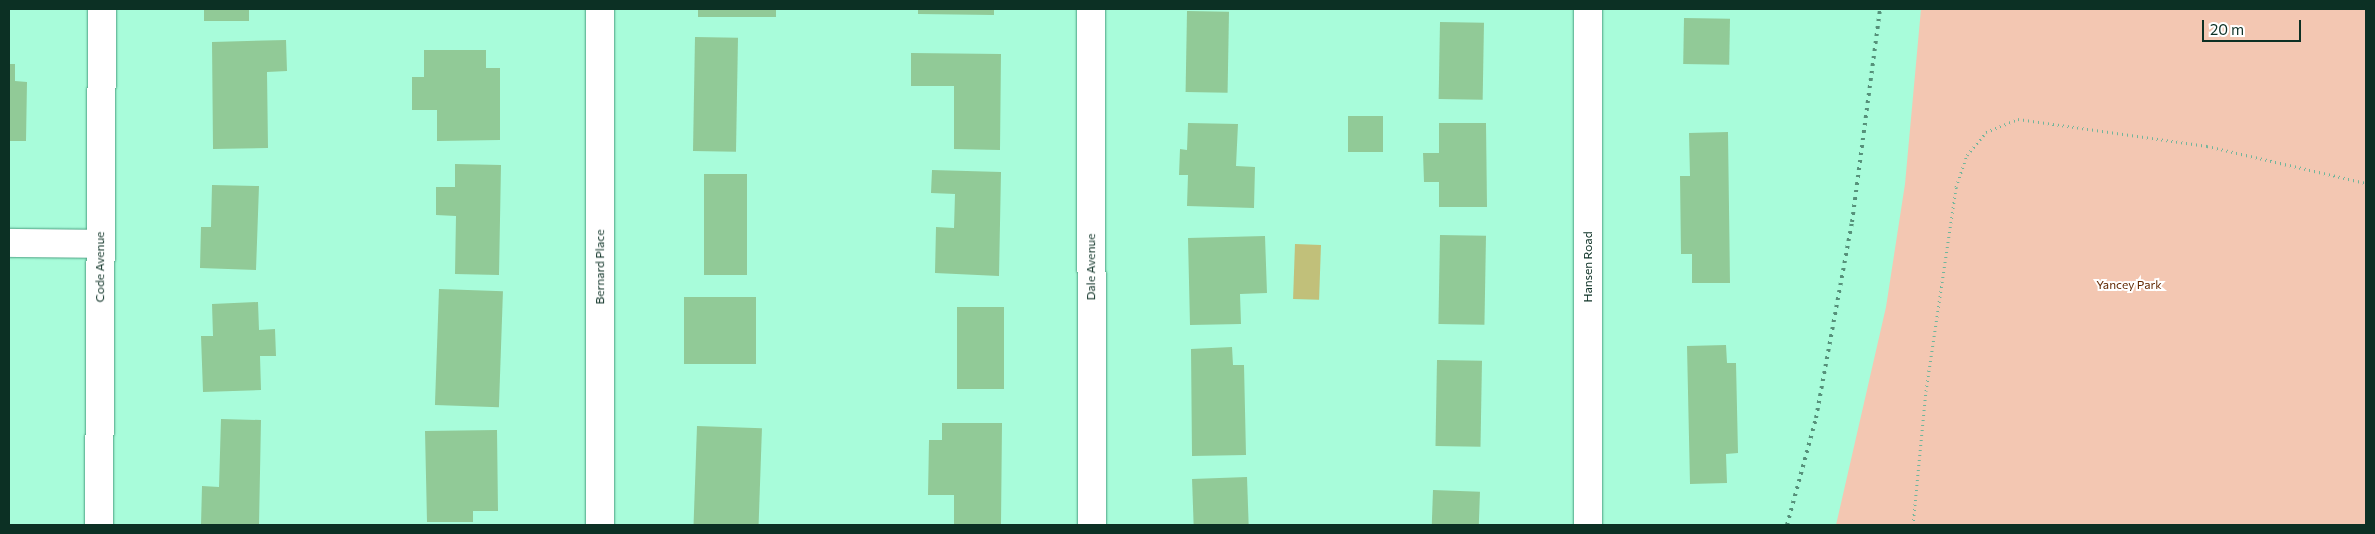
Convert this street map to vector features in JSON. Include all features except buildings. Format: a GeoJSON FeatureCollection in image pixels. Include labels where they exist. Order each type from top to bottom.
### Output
{"type":"FeatureCollection","features":[{"type":"Feature","properties":{"kind":"street","name":"Code Avenue"},"geometry":{"type":"LineString","coordinates":[[98,525],[102,9]]}},
{"type":"Feature","properties":{"kind":"street","name":"Bernard Place"},"geometry":{"type":"LineString","coordinates":[[600,9],[600,525]]}},
{"type":"Feature","properties":{"kind":"street","name":"Dale Avenue"},"geometry":{"type":"LineString","coordinates":[[1091,9],[1092,525]]}},
{"type":"Feature","properties":{"kind":"street","name":"Hansen Road"},"geometry":{"type":"LineString","coordinates":[[1588,9],[1588,525]]}},
{"type":"Feature","properties":{"kind":"street"},"geometry":{"type":"LineString","coordinates":[[9,243],[100,244]]}},
{"type":"Feature","properties":{"kind":"path"},"geometry":{"type":"LineString","coordinates":[[1913,525],[1926,391],[1956,187],[1967,155],[1986,132],[2018,119],[2207,146],[2366,183]]}},
{"type":"Feature","properties":{"kind":"green space","name":"Yancey Park"},"geometry":{"type":"Polygon","coordinates":[[[1921,9],[2366,9],[2366,525],[1836,525],[1886,307],[1905,184],[1921,9]]]}},
{"type":"Feature","properties":{"kind":"shaded area"},"geometry":{"type":"Polygon","coordinates":[[[1295,244],[1321,245],[1319,300],[1293,299],[1295,244]]]}},
{"type":"Feature","properties":{"kind":"railway"},"geometry":{"type":"LineString","coordinates":[[1787,525],[1816,418],[1852,222],[1880,9]]}}]}
